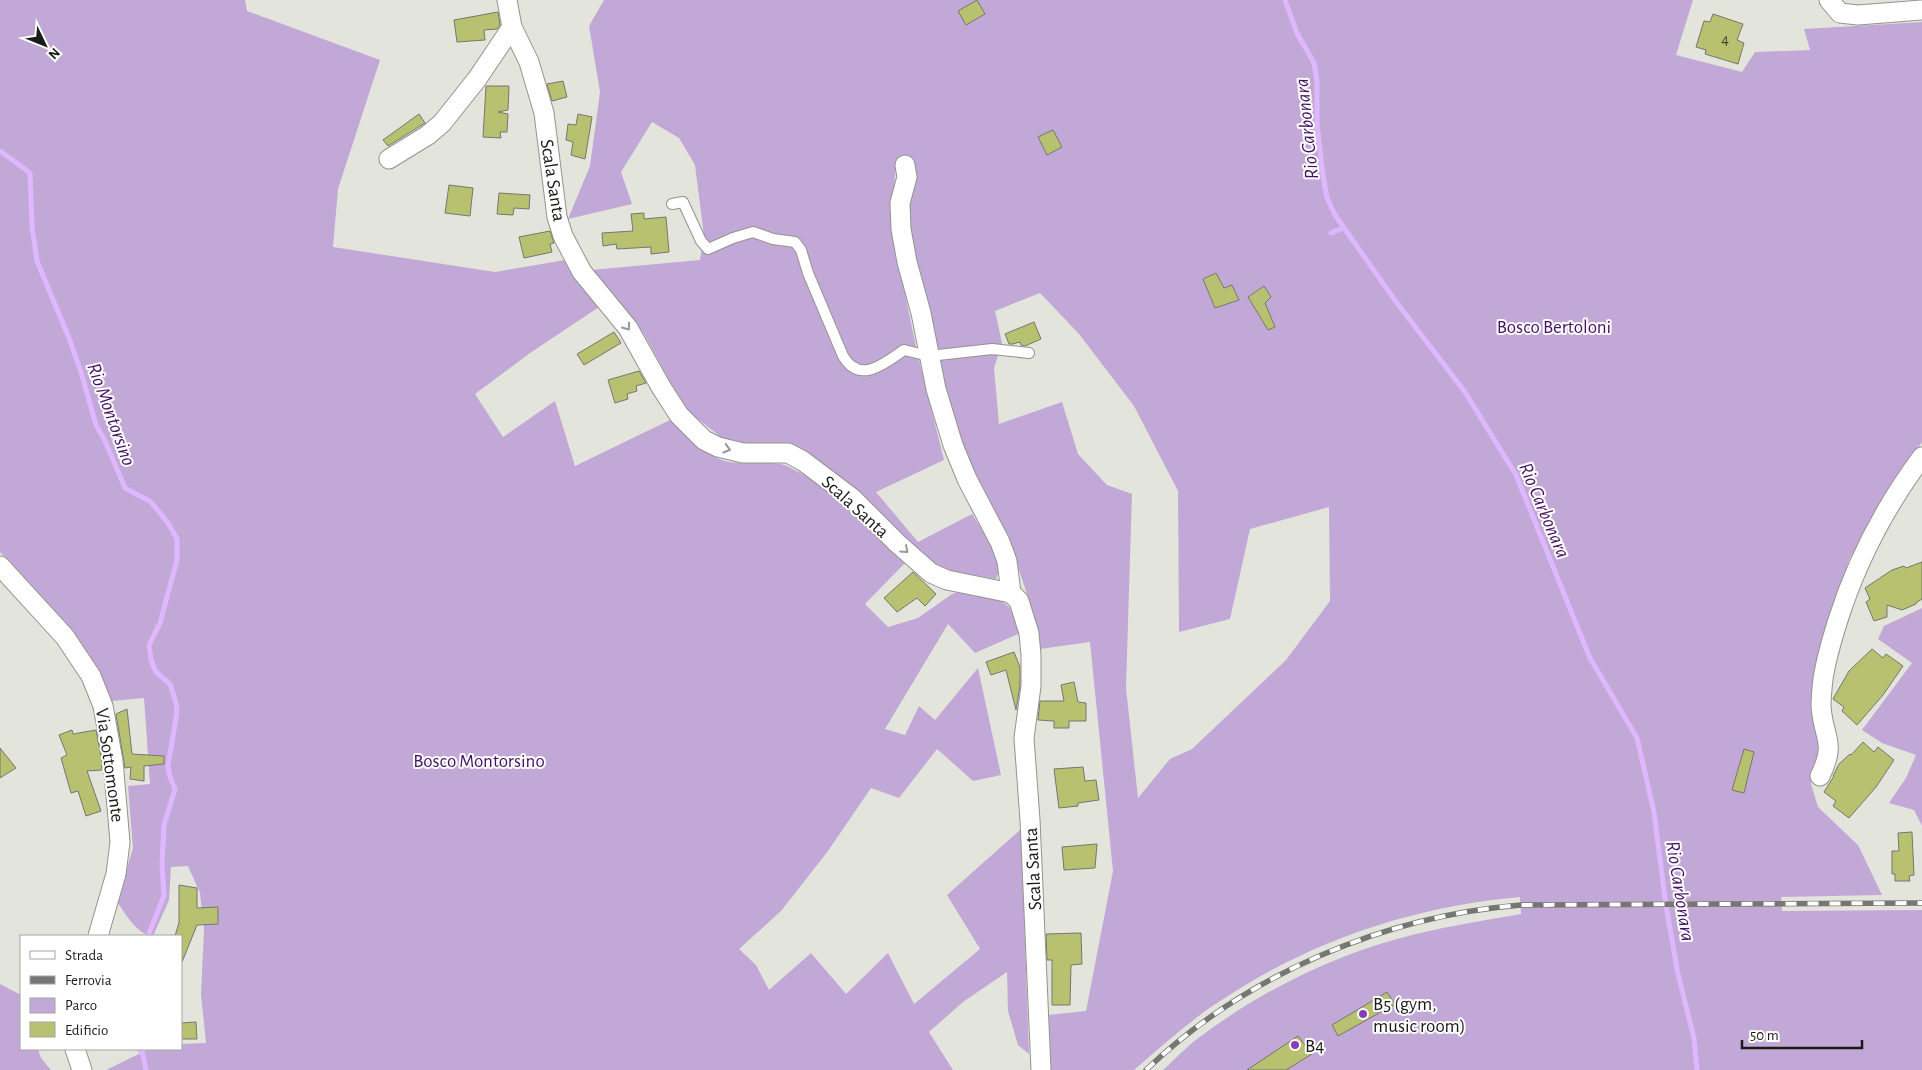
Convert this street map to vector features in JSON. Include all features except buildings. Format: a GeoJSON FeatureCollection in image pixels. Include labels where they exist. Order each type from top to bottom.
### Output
{"type":"FeatureCollection","features":[{"type":"Feature","properties":{"kind":"street","name":"Scala Santa"},"geometry":{"type":"LineString","coordinates":[[507,0],[512,27],[529,62],[544,113],[557,217],[563,236],[582,272],[628,328],[679,415],[699,436],[718,447],[734,452],[759,454],[788,453],[803,461],[860,505],[897,543],[931,573],[947,580],[1011,593],[1019,601],[1029,633],[1031,655],[1031,686],[1024,738],[1030,820],[1042,1070]]}},
{"type":"Feature","properties":{"kind":"street"},"geometry":{"type":"LineString","coordinates":[[1829,0],[1840,13],[1858,15],[1922,10]]}},
{"type":"Feature","properties":{"kind":"street"},"geometry":{"type":"LineString","coordinates":[[390,159],[428,135],[442,123],[477,79],[512,27]]}},
{"type":"Feature","properties":{"kind":"street"},"geometry":{"type":"LineString","coordinates":[[905,165],[907,177],[900,203],[901,229],[907,262],[922,313],[936,389],[953,446],[1000,542],[1007,561],[1011,593]]}},
{"type":"Feature","properties":{"kind":"street"},"geometry":{"type":"LineString","coordinates":[[1820,776],[1828,760],[1829,744],[1821,706],[1824,677],[1832,639],[1858,564],[1878,523],[1922,457]]}},
{"type":"Feature","properties":{"kind":"street","name":"Via Sottomonte"},"geometry":{"type":"LineString","coordinates":[[0,566],[42,610],[76,652],[91,676],[103,706],[113,761],[120,825],[120,850],[116,874],[98,935]]}},
{"type":"Feature","properties":{"kind":"street"},"geometry":{"type":"LineString","coordinates":[[75,1050],[82,1070]]}},
{"type":"Feature","properties":{"kind":"lane"},"geometry":{"type":"LineString","coordinates":[[672,204],[683,202],[701,241],[708,249],[753,232],[773,239],[795,242],[801,250],[816,295],[849,365],[856,369],[868,370],[879,368],[904,350],[929,356],[992,349],[1029,353]]}},
{"type":"Feature","properties":{"kind":"green space","name":"Bosco Montorsino"},"geometry":{"type":"Polygon","coordinates":[[[0,0],[245,0],[247,11],[380,60],[338,189],[333,247],[495,272],[565,260],[580,285],[599,307],[530,353],[475,394],[503,437],[555,401],[575,466],[670,420],[696,444],[710,454],[725,461],[775,463],[789,467],[821,486],[865,523],[905,563],[865,604],[888,627],[918,618],[952,594],[963,591],[998,597],[1010,608],[1020,633],[975,653],[948,624],[885,729],[905,735],[919,706],[935,720],[978,668],[1001,775],[973,781],[937,749],[899,798],[871,788],[828,851],[781,911],[739,949],[756,965],[769,990],[811,953],[846,994],[888,953],[914,1004],[980,949],[947,895],[1021,829],[1029,1054],[1018,1045],[1008,1011],[1007,972],[963,1002],[929,1032],[953,1070],[106,1070],[147,1050],[182,1050],[182,1044],[206,1043],[201,994],[204,930],[200,893],[188,866],[171,867],[169,900],[153,935],[141,932],[117,902],[133,848],[128,786],[150,784],[144,698],[112,701],[81,647],[0,552],[0,0]]]}},
{"type":"Feature","properties":{"kind":"green space","name":"Bosco Bertoloni"},"geometry":{"type":"Polygon","coordinates":[[[604,0],[1693,0],[1676,55],[1742,72],[1755,52],[1810,50],[1804,29],[1922,22],[1922,442],[1894,481],[1849,560],[1815,670],[1819,754],[1811,784],[1818,807],[1858,845],[1882,895],[1781,897],[1782,911],[1922,910],[1922,1070],[1163,1070],[1193,1043],[1222,1021],[1301,975],[1387,942],[1442,928],[1521,914],[1520,897],[1438,909],[1360,931],[1322,946],[1285,963],[1214,1005],[1183,1028],[1134,1070],[1048,1070],[1048,1015],[1086,1011],[1113,871],[1090,642],[1040,649],[1033,612],[1012,549],[961,444],[940,364],[908,222],[913,170],[896,164],[891,225],[917,352],[944,460],[876,492],[918,542],[972,514],[992,545],[1000,568],[996,579],[949,571],[918,554],[822,465],[794,446],[747,443],[722,438],[685,409],[644,334],[591,270],[700,260],[704,236],[695,165],[679,138],[652,122],[621,172],[632,204],[568,219],[590,166],[600,92],[589,26],[604,0]],[[1040,293],[995,311],[1002,343],[994,368],[999,424],[1062,402],[1078,454],[1107,485],[1132,494],[1126,688],[1138,798],[1170,759],[1192,749],[1286,660],[1330,601],[1329,507],[1250,529],[1230,619],[1179,632],[1178,491],[1134,406],[1079,334],[1040,293]]]}},
{"type":"Feature","properties":{"kind":"green space"},"geometry":{"type":"Polygon","coordinates":[[[1922,608],[1922,826],[1914,810],[1889,803],[1906,778],[1916,755],[1882,743],[1862,730],[1912,663],[1878,639],[1884,626],[1922,608]]]}},
{"type":"Feature","properties":{"kind":"green space"},"geometry":{"type":"Polygon","coordinates":[[[0,984],[20,994],[20,1050],[38,1050],[41,1058],[51,1070],[0,1070],[0,984]]]}},
{"type":"Feature","properties":{"kind":"waterway","name":"Rio Carbonara"},"geometry":{"type":"LineString","coordinates":[[1285,0],[1297,33],[1314,63],[1317,81],[1317,125],[1323,175],[1327,198],[1335,215],[1394,299],[1465,392],[1516,475],[1590,658],[1637,738],[1654,812],[1666,906],[1678,974],[1694,1038],[1697,1070]]}},
{"type":"Feature","properties":{"kind":"waterway","name":"Rio Montorsino"},"geometry":{"type":"LineString","coordinates":[[0,151],[30,173],[32,227],[37,261],[69,338],[96,425],[125,488],[151,502],[168,523],[177,539],[177,560],[160,623],[149,645],[151,660],[156,672],[170,684],[177,712],[168,766],[175,789],[164,825],[162,864],[164,896],[148,935]]}},
{"type":"Feature","properties":{"kind":"waterway"},"geometry":{"type":"LineString","coordinates":[[1331,233],[1343,228]]}},
{"type":"Feature","properties":{"kind":"waterway","name":"Rio Montorsino"},"geometry":{"type":"LineString","coordinates":[[140,1050],[143,1055],[146,1070]]}},
{"type":"Feature","properties":{"kind":"railway"},"geometry":{"type":"LineString","coordinates":[[1146,1070],[1185,1036],[1227,1006],[1272,979],[1319,956],[1368,937],[1419,922],[1470,911],[1521,905],[1922,903]]}},
{"type":"Feature","properties":{"kind":"place","name":"B5 (gym, music room)"},"geometry":{"type":"Point","coordinates":[1363,1014]}},
{"type":"Feature","properties":{"kind":"place","name":"B4"},"geometry":{"type":"Point","coordinates":[1295,1045]}}]}
